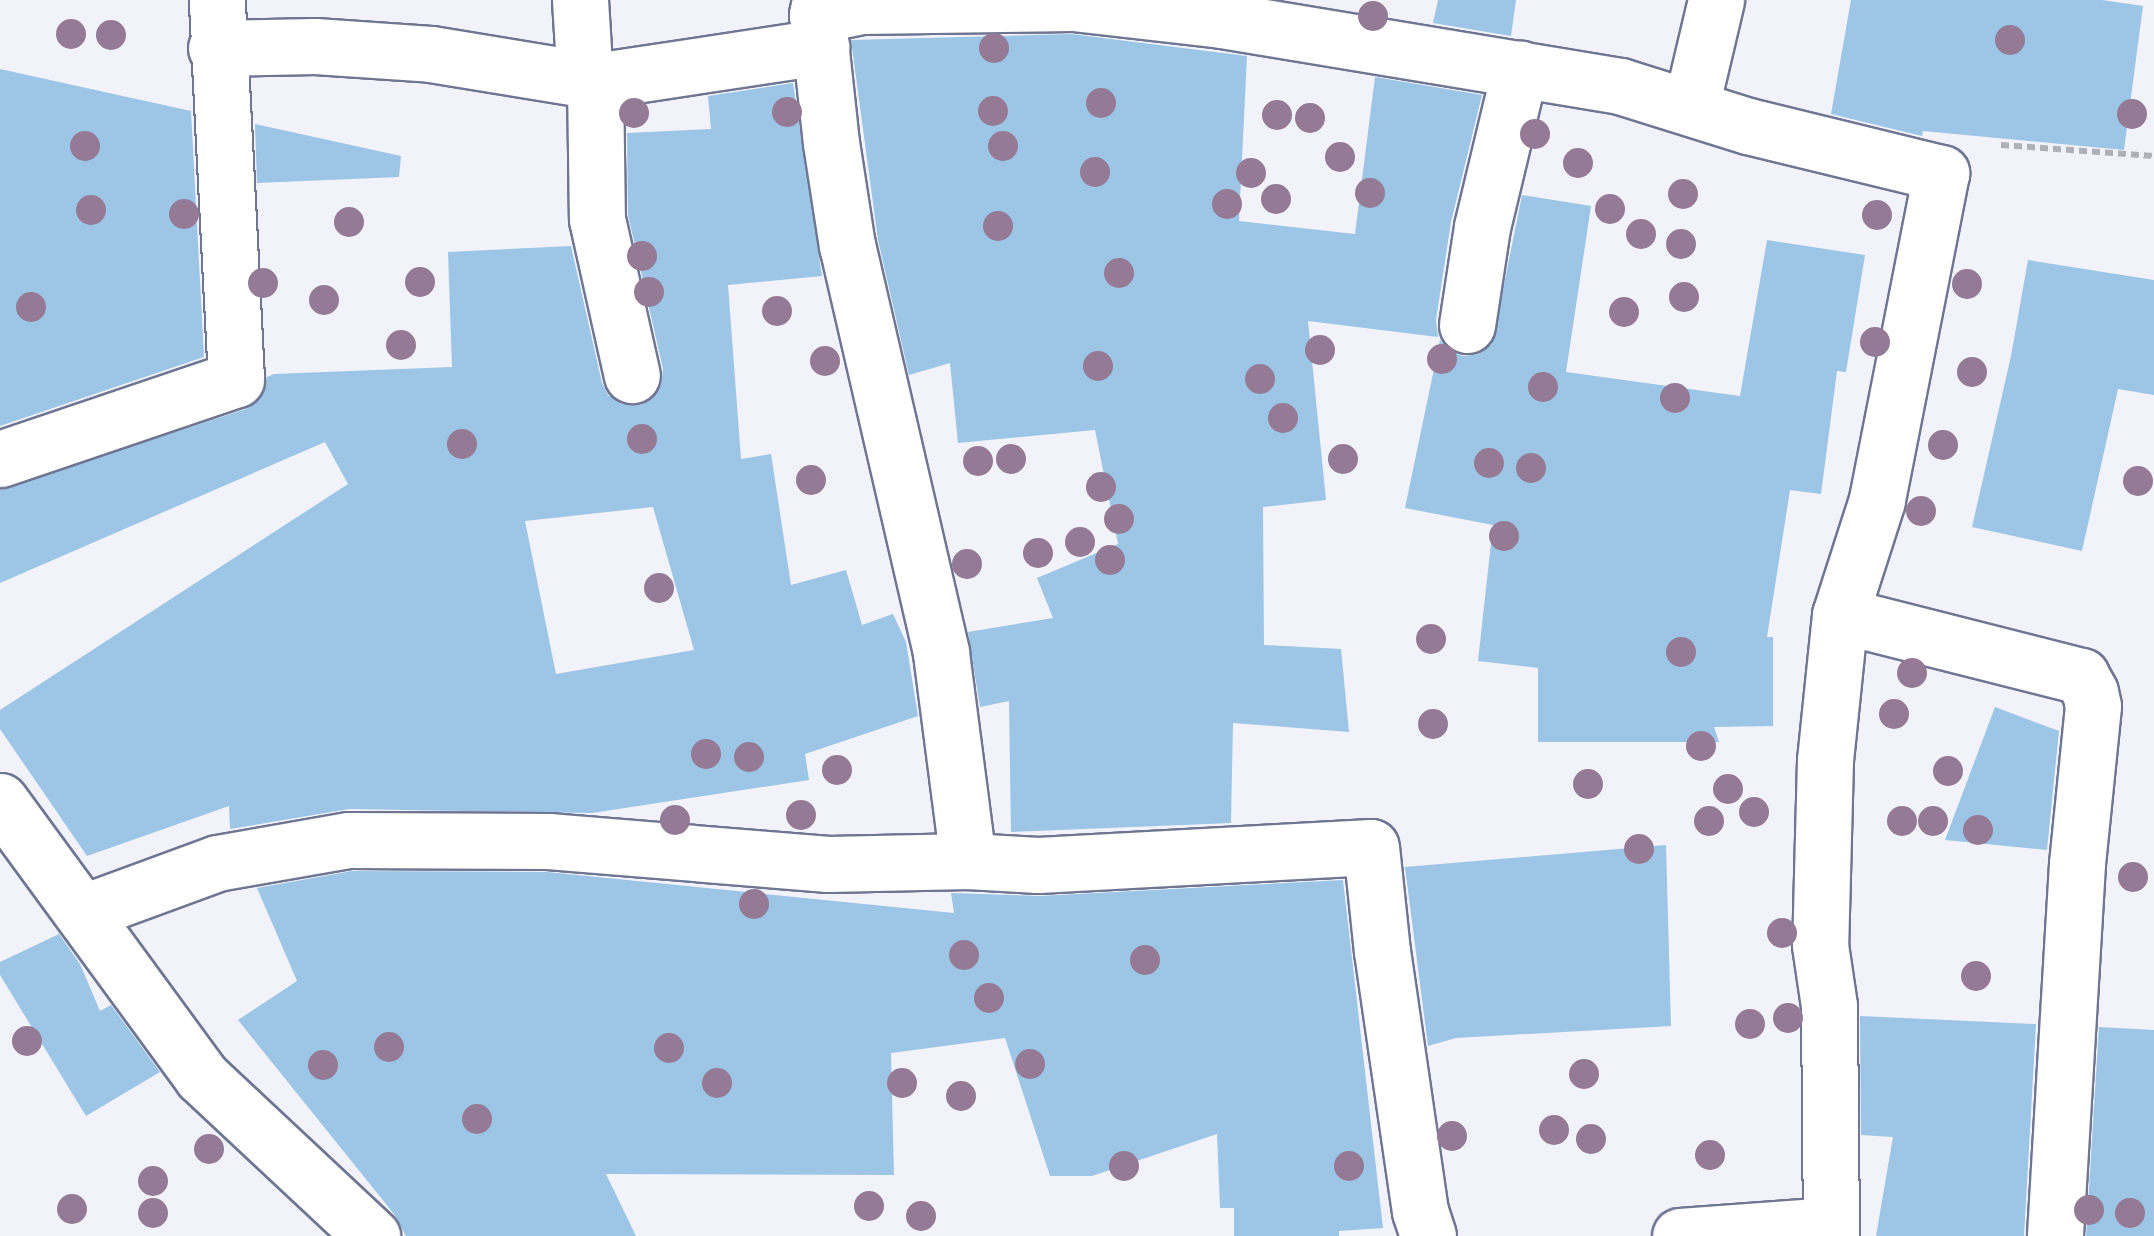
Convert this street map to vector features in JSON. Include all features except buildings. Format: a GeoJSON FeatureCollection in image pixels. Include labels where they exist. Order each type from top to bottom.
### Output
{"type":"FeatureCollection","features":[{"type":"Feature","properties":{"kind":"street"},"geometry":{"type":"LineString","coordinates":[[580,0],[584,66],[596,81],[597,219],[632,374]]}},
{"type":"Feature","properties":{"kind":"street"},"geometry":{"type":"LineString","coordinates":[[1691,106],[1716,0]]}},
{"type":"Feature","properties":{"kind":"street"},"geometry":{"type":"LineString","coordinates":[[0,459],[236,379],[216,24],[315,46],[430,54],[596,81],[861,6],[1073,4],[1222,20],[1620,86],[1748,126],[1941,173],[1877,500],[1840,615],[1825,760],[1820,946],[1829,1006],[1831,1230],[1680,1236]]}},
{"type":"Feature","properties":{"kind":"street"},"geometry":{"type":"LineString","coordinates":[[819,21],[847,246],[941,652],[968,861]]}},
{"type":"Feature","properties":{"kind":"street"},"geometry":{"type":"LineString","coordinates":[[1467,324],[1482,227],[1520,69]]}},
{"type":"Feature","properties":{"kind":"street"},"geometry":{"type":"LineString","coordinates":[[1840,615],[2080,676],[2090,692],[2055,1236]]}},
{"type":"Feature","properties":{"kind":"street"},"geometry":{"type":"LineString","coordinates":[[0,801],[202,1077],[372,1236]]}},
{"type":"Feature","properties":{"kind":"street"},"geometry":{"type":"LineString","coordinates":[[84,912],[217,863],[349,840],[548,840],[828,864],[1056,864],[1370,847],[1420,1211],[1428,1236]]}},
{"type":"Feature","properties":{"kind":"path"},"geometry":{"type":"LineString","coordinates":[[1941,173],[1952,142],[2154,156]]}}]}
